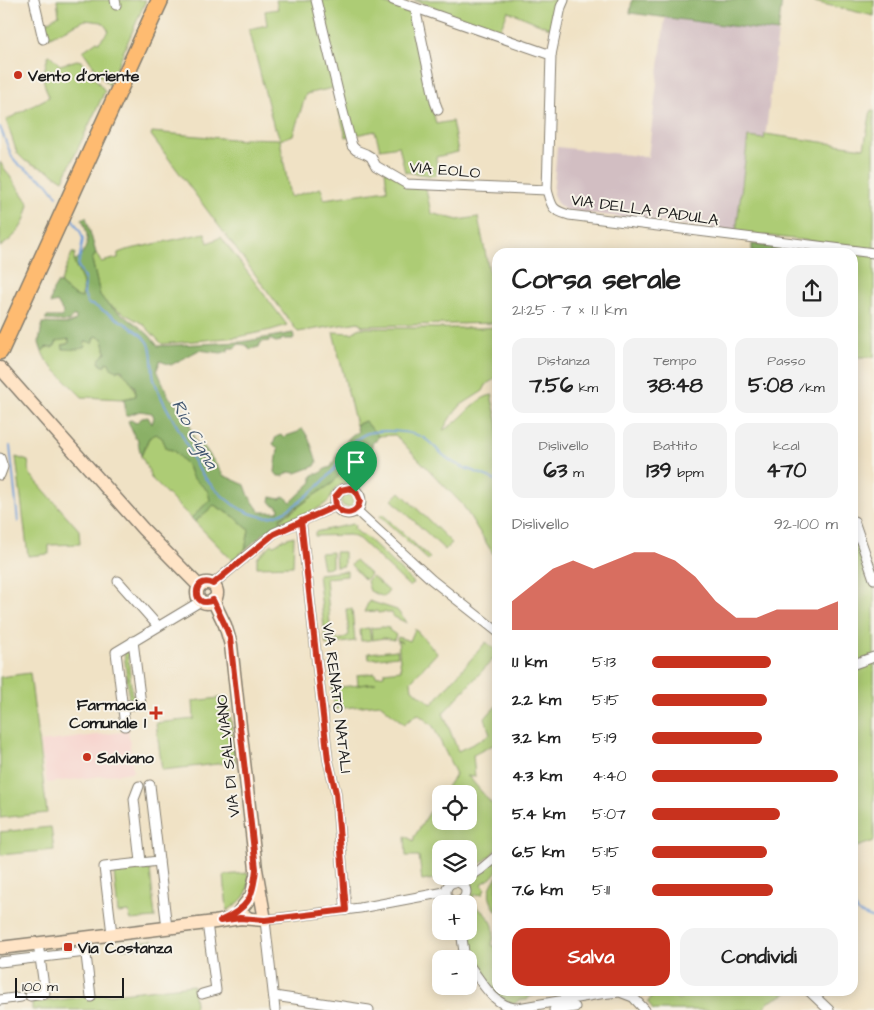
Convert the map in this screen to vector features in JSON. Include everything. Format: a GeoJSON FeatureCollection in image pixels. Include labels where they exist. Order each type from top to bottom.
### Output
{"type":"FeatureCollection","features":[{"type":"Feature","properties":{"kind":"highway"},"geometry":{"type":"LineString","coordinates":[[83,159],[152,0]]}},
{"type":"Feature","properties":{"kind":"highway"},"geometry":{"type":"LineString","coordinates":[[1,343],[83,159],[160,0]]}},
{"type":"Feature","properties":{"kind":"street"},"geometry":{"type":"LineString","coordinates":[[34,0],[43,39]]}},
{"type":"Feature","properties":{"kind":"street","name":"VIA EOLO"},"geometry":{"type":"LineString","coordinates":[[316,0],[352,146],[356,150],[371,157],[376,166],[407,184],[547,190]]}},
{"type":"Feature","properties":{"kind":"street"},"geometry":{"type":"LineString","coordinates":[[393,0],[551,55]]}},
{"type":"Feature","properties":{"kind":"street","name":"VIA DELLA PADULA"},"geometry":{"type":"LineString","coordinates":[[564,0],[551,55],[547,190],[554,210],[569,215],[804,248]]}},
{"type":"Feature","properties":{"kind":"street"},"geometry":{"type":"LineString","coordinates":[[415,8],[438,110]]}},
{"type":"Feature","properties":{"kind":"street","name":"VIA DELLA PADULA"},"geometry":{"type":"LineString","coordinates":[[858,255],[874,253]]}},
{"type":"Feature","properties":{"kind":"street"},"geometry":{"type":"LineString","coordinates":[[0,368],[143,529],[199,586]]}},
{"type":"Feature","properties":{"kind":"street"},"geometry":{"type":"LineString","coordinates":[[0,458],[3,467],[0,475]]}},
{"type":"Feature","properties":{"kind":"street"},"geometry":{"type":"LineString","coordinates":[[350,488],[360,498],[359,506],[351,513],[340,511],[336,506],[335,500],[341,490],[350,488]]}},
{"type":"Feature","properties":{"kind":"street"},"geometry":{"type":"LineString","coordinates":[[213,584],[266,538],[336,506]]}},
{"type":"Feature","properties":{"kind":"street"},"geometry":{"type":"LineString","coordinates":[[356,510],[432,580],[492,627]]}},
{"type":"Feature","properties":{"kind":"street","name":"VIA RENATO NATALI"},"geometry":{"type":"LineString","coordinates":[[301,521],[328,760],[336,793],[346,910]]}},
{"type":"Feature","properties":{"kind":"street"},"geometry":{"type":"LineString","coordinates":[[858,533],[874,579]]}},
{"type":"Feature","properties":{"kind":"street"},"geometry":{"type":"LineString","coordinates":[[118,581],[158,626]]}},
{"type":"Feature","properties":{"kind":"street"},"geometry":{"type":"LineString","coordinates":[[124,726],[116,652],[158,626],[207,601],[217,592],[213,584],[206,582],[199,586],[197,593],[207,601]]}},
{"type":"Feature","properties":{"kind":"street","name":"VIA DI SALVIANO"},"geometry":{"type":"LineString","coordinates":[[207,601],[225,625],[231,645],[256,869],[267,917],[275,1010]]}},
{"type":"Feature","properties":{"kind":"street"},"geometry":{"type":"LineString","coordinates":[[122,706],[141,704],[133,641]]}},
{"type":"Feature","properties":{"kind":"street"},"geometry":{"type":"LineString","coordinates":[[858,663],[874,657]]}},
{"type":"Feature","properties":{"kind":"street"},"geometry":{"type":"LineString","coordinates":[[150,785],[167,928]]}},
{"type":"Feature","properties":{"kind":"street"},"geometry":{"type":"LineString","coordinates":[[140,786],[134,799],[141,862]]}},
{"type":"Feature","properties":{"kind":"street"},"geometry":{"type":"LineString","coordinates":[[112,934],[104,866],[159,860]]}},
{"type":"Feature","properties":{"kind":"street"},"geometry":{"type":"LineString","coordinates":[[477,872],[492,860]]}},
{"type":"Feature","properties":{"kind":"street"},"geometry":{"type":"LineString","coordinates":[[239,916],[252,895],[256,869]]}},
{"type":"Feature","properties":{"kind":"street"},"geometry":{"type":"LineString","coordinates":[[0,948],[207,923],[239,916],[267,917],[346,910],[445,892],[449,885]]}},
{"type":"Feature","properties":{"kind":"street"},"geometry":{"type":"LineString","coordinates":[[202,994],[216,990],[207,923]]}},
{"type":"Feature","properties":{"kind":"street"},"geometry":{"type":"LineString","coordinates":[[84,938],[91,997]]}},
{"type":"Feature","properties":{"kind":"street"},"geometry":{"type":"LineString","coordinates":[[0,1000],[45,994],[38,943]]}},
{"type":"Feature","properties":{"kind":"street"},"geometry":{"type":"LineString","coordinates":[[0,962],[86,952]]}},
{"type":"Feature","properties":{"kind":"street"},"geometry":{"type":"LineString","coordinates":[[477,975],[492,994]]}},
{"type":"Feature","properties":{"kind":"street"},"geometry":{"type":"LineString","coordinates":[[274,996],[369,1010]]}},
{"type":"Feature","properties":{"kind":"street"},"geometry":{"type":"LineString","coordinates":[[494,996],[510,1007],[518,1008],[566,996]]}},
{"type":"Feature","properties":{"kind":"street"},"geometry":{"type":"LineString","coordinates":[[631,996],[645,1010]]}},
{"type":"Feature","properties":{"kind":"street"},"geometry":{"type":"LineString","coordinates":[[814,996],[829,1010]]}},
{"type":"Feature","properties":{"kind":"street"},"geometry":{"type":"LineString","coordinates":[[554,1010],[575,1007]]}},
{"type":"Feature","properties":{"kind":"shaded area"},"geometry":{"type":"Polygon","coordinates":[[[665,18],[778,32],[765,139],[748,137],[736,232],[565,210],[557,203],[553,194],[557,147],[648,157],[665,18]]]}},
{"type":"Feature","properties":{"kind":"shaded area","name":"Salviano"},"geometry":{"type":"Polygon","coordinates":[[[122,728],[128,728],[133,772],[47,783],[40,742],[122,732],[122,728]]]}},
{"type":"Feature","properties":{"kind":"green space"},"geometry":{"type":"Polygon","coordinates":[[[57,0],[146,0],[109,85],[83,51],[97,41],[99,42],[109,31],[102,22],[85,20],[48,38],[45,23],[59,15],[57,0]]]}},
{"type":"Feature","properties":{"kind":"green space"},"geometry":{"type":"Polygon","coordinates":[[[276,0],[374,0],[411,12],[436,124],[452,121],[458,152],[436,157],[437,173],[435,176],[405,172],[399,146],[380,149],[375,131],[346,137],[333,88],[306,94],[293,135],[280,140],[290,197],[321,188],[324,199],[387,190],[385,170],[408,182],[425,184],[431,213],[458,220],[478,217],[492,286],[492,323],[362,326],[359,322],[298,332],[151,135],[152,132],[244,140],[244,138],[280,139],[276,128],[274,128],[249,29],[267,25],[265,11],[278,9],[276,0]]]}},
{"type":"Feature","properties":{"kind":"green space"},"geometry":{"type":"Polygon","coordinates":[[[414,0],[558,0],[552,29],[508,11],[499,32],[414,0]]]}},
{"type":"Feature","properties":{"kind":"green space"},"geometry":{"type":"Polygon","coordinates":[[[632,0],[782,0],[778,32],[630,13],[632,0]]]}},
{"type":"Feature","properties":{"kind":"green space"},"geometry":{"type":"Polygon","coordinates":[[[806,0],[874,0],[874,16],[806,0]]]}},
{"type":"Feature","properties":{"kind":"green space"},"geometry":{"type":"Polygon","coordinates":[[[50,55],[60,65],[77,60],[81,61],[105,91],[63,180],[49,171],[25,161],[17,153],[6,120],[49,97],[44,77],[48,56],[50,55]]]}},
{"type":"Feature","properties":{"kind":"green space"},"geometry":{"type":"Polygon","coordinates":[[[871,110],[874,111],[874,357],[858,357],[859,247],[736,232],[748,137],[764,139],[765,134],[864,148],[871,110]]]}},
{"type":"Feature","properties":{"kind":"green space"},"geometry":{"type":"Polygon","coordinates":[[[0,162],[29,204],[19,229],[0,247],[0,162]]]}},
{"type":"Feature","properties":{"kind":"green space"},"geometry":{"type":"Polygon","coordinates":[[[86,217],[96,253],[92,260],[100,295],[107,304],[149,335],[158,346],[241,342],[293,333],[293,339],[282,339],[276,342],[269,339],[269,341],[261,342],[259,347],[250,349],[246,345],[239,344],[221,353],[199,350],[171,365],[160,361],[157,370],[169,397],[186,414],[196,444],[205,448],[223,475],[245,485],[249,496],[260,512],[277,512],[279,510],[278,506],[273,505],[270,501],[271,497],[280,499],[284,496],[291,502],[312,482],[312,476],[331,467],[338,453],[343,451],[348,439],[358,432],[356,425],[365,421],[378,436],[371,448],[362,446],[359,443],[333,483],[280,518],[282,523],[263,534],[245,550],[249,530],[235,517],[214,505],[195,522],[191,518],[210,500],[208,491],[192,477],[188,466],[173,450],[167,449],[162,438],[156,434],[149,438],[141,456],[137,438],[135,438],[128,421],[131,420],[136,423],[142,418],[148,417],[152,424],[154,417],[152,413],[140,411],[126,416],[123,399],[136,396],[135,387],[121,369],[117,371],[111,368],[109,363],[106,362],[105,366],[102,366],[99,362],[100,358],[106,353],[103,339],[96,336],[92,343],[86,341],[84,343],[85,346],[80,349],[63,349],[62,346],[69,343],[69,339],[57,341],[55,346],[52,348],[46,347],[42,352],[39,343],[42,323],[69,324],[76,320],[76,316],[73,316],[69,322],[46,320],[46,317],[62,317],[63,312],[57,302],[50,304],[53,290],[58,282],[72,294],[82,298],[83,283],[74,262],[86,247],[87,237],[82,219],[86,217]]]}},
{"type":"Feature","properties":{"kind":"green space"},"geometry":{"type":"Polygon","coordinates":[[[205,233],[208,243],[221,237],[287,325],[238,337],[162,344],[143,324],[107,304],[100,295],[92,260],[96,253],[101,262],[118,258],[118,253],[126,250],[205,233]]]}},
{"type":"Feature","properties":{"kind":"green space"},"geometry":{"type":"Polygon","coordinates":[[[752,244],[792,248],[752,248],[752,244]]]}},
{"type":"Feature","properties":{"kind":"green space"},"geometry":{"type":"Polygon","coordinates":[[[72,253],[75,253],[75,264],[83,281],[82,298],[72,294],[60,284],[72,253]]]}},
{"type":"Feature","properties":{"kind":"green space"},"geometry":{"type":"Polygon","coordinates":[[[492,327],[492,381],[486,385],[483,391],[461,405],[443,430],[450,427],[480,400],[492,395],[492,552],[462,504],[395,435],[378,436],[365,421],[356,425],[333,332],[352,333],[360,328],[492,327]]]}},
{"type":"Feature","properties":{"kind":"green space"},"geometry":{"type":"Polygon","coordinates":[[[96,336],[103,339],[106,354],[99,362],[102,366],[105,366],[106,362],[126,375],[135,390],[136,396],[123,399],[82,397],[47,362],[42,352],[57,341],[69,339],[69,343],[62,345],[84,343],[96,336]]]}},
{"type":"Feature","properties":{"kind":"green space"},"geometry":{"type":"Polygon","coordinates":[[[302,428],[309,440],[317,462],[315,466],[296,473],[289,472],[284,476],[278,476],[275,472],[278,449],[273,444],[276,437],[281,435],[283,437],[298,432],[302,428]]]}},
{"type":"Feature","properties":{"kind":"green space"},"geometry":{"type":"Polygon","coordinates":[[[156,434],[162,437],[167,449],[173,450],[188,466],[192,477],[208,491],[210,500],[191,518],[150,477],[141,456],[149,438],[156,434]]]}},
{"type":"Feature","properties":{"kind":"green space"},"geometry":{"type":"Polygon","coordinates":[[[16,457],[28,461],[30,474],[79,530],[80,544],[49,545],[49,554],[28,556],[16,457]]]}},
{"type":"Feature","properties":{"kind":"green space"},"geometry":{"type":"Polygon","coordinates":[[[351,458],[353,459],[346,470],[350,474],[344,484],[334,490],[326,503],[310,512],[282,523],[280,519],[318,492],[338,474],[351,458]]]}},
{"type":"Feature","properties":{"kind":"green space"},"geometry":{"type":"Polygon","coordinates":[[[400,492],[452,543],[445,550],[392,500],[400,492]]]}},
{"type":"Feature","properties":{"kind":"green space"},"geometry":{"type":"Polygon","coordinates":[[[349,495],[352,496],[352,506],[345,507],[342,506],[341,499],[342,496],[349,495]]]}},
{"type":"Feature","properties":{"kind":"green space"},"geometry":{"type":"Polygon","coordinates":[[[214,505],[235,517],[249,530],[245,550],[232,560],[195,522],[214,505]]]}},
{"type":"Feature","properties":{"kind":"green space"},"geometry":{"type":"Polygon","coordinates":[[[382,514],[430,558],[428,560],[380,516],[382,514]]]}},
{"type":"Feature","properties":{"kind":"green space"},"geometry":{"type":"Polygon","coordinates":[[[353,524],[354,528],[362,536],[364,535],[414,583],[410,587],[359,539],[350,535],[315,536],[315,532],[353,524]]]}},
{"type":"Feature","properties":{"kind":"green space"},"geometry":{"type":"Polygon","coordinates":[[[294,536],[293,566],[257,567],[257,558],[272,544],[274,545],[281,540],[294,536]]]}},
{"type":"Feature","properties":{"kind":"green space"},"geometry":{"type":"Polygon","coordinates":[[[858,540],[874,585],[874,841],[858,847],[858,540]]]}},
{"type":"Feature","properties":{"kind":"green space"},"geometry":{"type":"Polygon","coordinates":[[[332,552],[332,567],[323,568],[320,553],[332,552]]]}},
{"type":"Feature","properties":{"kind":"green space"},"geometry":{"type":"Polygon","coordinates":[[[335,552],[344,552],[344,566],[336,567],[335,552]]]}},
{"type":"Feature","properties":{"kind":"green space"},"geometry":{"type":"Polygon","coordinates":[[[355,560],[370,574],[365,580],[351,565],[355,560]]]}},
{"type":"Feature","properties":{"kind":"green space"},"geometry":{"type":"Polygon","coordinates":[[[347,571],[347,576],[326,578],[331,637],[333,637],[333,640],[342,639],[349,635],[346,609],[352,609],[355,641],[326,645],[318,574],[347,571]]]}},
{"type":"Feature","properties":{"kind":"green space"},"geometry":{"type":"Polygon","coordinates":[[[372,576],[389,591],[384,597],[370,591],[367,581],[372,576]]]}},
{"type":"Feature","properties":{"kind":"green space"},"geometry":{"type":"Polygon","coordinates":[[[369,601],[397,610],[407,623],[392,616],[392,613],[364,612],[369,601]]]}},
{"type":"Feature","properties":{"kind":"green space"},"geometry":{"type":"Polygon","coordinates":[[[369,628],[371,640],[361,641],[360,629],[369,628]]]}},
{"type":"Feature","properties":{"kind":"green space"},"geometry":{"type":"Polygon","coordinates":[[[371,628],[389,628],[396,635],[394,640],[384,638],[372,640],[371,628]]]}},
{"type":"Feature","properties":{"kind":"green space"},"geometry":{"type":"Polygon","coordinates":[[[415,629],[437,653],[411,681],[412,689],[432,704],[486,642],[492,647],[492,660],[443,713],[458,751],[490,734],[485,718],[492,710],[492,746],[473,755],[475,777],[466,776],[476,785],[448,785],[456,774],[433,726],[418,714],[404,724],[380,704],[335,709],[332,688],[376,683],[358,685],[357,675],[375,673],[376,676],[384,675],[384,672],[401,670],[398,641],[402,642],[397,640],[398,637],[410,641],[415,629]]]}},
{"type":"Feature","properties":{"kind":"green space"},"geometry":{"type":"Polygon","coordinates":[[[397,650],[398,656],[369,659],[368,653],[397,650]]]}},
{"type":"Feature","properties":{"kind":"green space"},"geometry":{"type":"Polygon","coordinates":[[[131,651],[132,655],[128,656],[132,695],[136,695],[136,699],[129,700],[124,652],[131,651]]]}},
{"type":"Feature","properties":{"kind":"green space"},"geometry":{"type":"Polygon","coordinates":[[[30,673],[47,813],[0,818],[0,677],[30,673]]]}},
{"type":"Feature","properties":{"kind":"green space"},"geometry":{"type":"Polygon","coordinates":[[[228,697],[236,762],[162,770],[156,723],[194,719],[193,701],[228,697]]]}},
{"type":"Feature","properties":{"kind":"green space"},"geometry":{"type":"Polygon","coordinates":[[[477,786],[492,804],[492,854],[477,865],[477,840],[432,840],[432,879],[422,881],[419,856],[406,856],[405,836],[414,841],[414,837],[432,808],[432,830],[477,830],[477,786]]]}},
{"type":"Feature","properties":{"kind":"green space"},"geometry":{"type":"Polygon","coordinates":[[[51,827],[54,850],[0,855],[0,832],[51,827]]]}},
{"type":"Feature","properties":{"kind":"green space"},"geometry":{"type":"Polygon","coordinates":[[[492,863],[492,877],[483,883],[482,886],[485,888],[483,894],[469,895],[470,885],[477,885],[477,874],[492,863]]]}},
{"type":"Feature","properties":{"kind":"green space"},"geometry":{"type":"Polygon","coordinates":[[[150,869],[155,918],[130,920],[129,912],[118,913],[114,872],[150,869]]]}},
{"type":"Feature","properties":{"kind":"green space"},"geometry":{"type":"Polygon","coordinates":[[[248,873],[249,880],[245,896],[227,911],[224,875],[248,873]]]}},
{"type":"Feature","properties":{"kind":"green space"},"geometry":{"type":"Polygon","coordinates":[[[492,884],[492,904],[490,898],[492,884]]]}},
{"type":"Feature","properties":{"kind":"green space"},"geometry":{"type":"Polygon","coordinates":[[[477,907],[492,924],[492,987],[477,969],[477,950],[469,950],[467,940],[477,940],[477,907]]]}},
{"type":"Feature","properties":{"kind":"green space"},"geometry":{"type":"Polygon","coordinates":[[[153,940],[154,945],[122,949],[122,944],[153,940]]]}},
{"type":"Feature","properties":{"kind":"green space"},"geometry":{"type":"Polygon","coordinates":[[[193,985],[195,1005],[193,1010],[32,1010],[32,1003],[193,985]]]}},
{"type":"Feature","properties":{"kind":"green space"},"geometry":{"type":"Polygon","coordinates":[[[499,996],[532,996],[527,1000],[519,1000],[514,1004],[503,1001],[499,996]]]}},
{"type":"Feature","properties":{"kind":"green space"},"geometry":{"type":"Polygon","coordinates":[[[652,996],[674,996],[679,1000],[683,996],[781,996],[769,1002],[762,1010],[653,1010],[648,1002],[652,996]]]}},
{"type":"Feature","properties":{"kind":"waterway","name":"Rio Cigna"},"geometry":{"type":"LineString","coordinates":[[0,127],[12,157],[18,164],[47,183],[57,196]]}},
{"type":"Feature","properties":{"kind":"waterway","name":"Rio Cigna"},"geometry":{"type":"LineString","coordinates":[[70,215],[83,239],[78,266],[85,280],[84,294],[88,304],[123,322],[138,332],[148,342],[151,350],[156,386],[193,460],[216,490],[239,508],[260,516],[267,517],[280,514],[303,499],[325,479],[357,440],[368,433],[381,431],[397,431],[424,438],[451,461],[492,479]]}},
{"type":"Feature","properties":{"kind":"waterway"},"geometry":{"type":"LineString","coordinates":[[10,446],[18,522]]}},
{"type":"Feature","properties":{"kind":"waterway","name":"Rio Cigna"},"geometry":{"type":"LineString","coordinates":[[858,912],[874,919]]}},
{"type":"Feature","properties":{"kind":"place","name":"Vento d’oriente"},"geometry":{"type":"Point","coordinates":[18,75]}},
{"type":"Feature","properties":{"kind":"place","name":"Farmacia Comunale 1"},"geometry":{"type":"Point","coordinates":[156,713]}},
{"type":"Feature","properties":{"kind":"place","name":"Salviano"},"geometry":{"type":"Point","coordinates":[87,757]}},
{"type":"Feature","properties":{"kind":"place","name":"Via Costanza"},"geometry":{"type":"Point","coordinates":[68,947]}},
{"type":"Feature","properties":{"kind":"route"},"geometry":{"type":"LineString","coordinates":[[356,492],[350,488],[341,490],[335,497],[336,506],[301,521],[266,538],[221,579],[213,584],[203,583],[197,590],[197,596],[201,601],[207,603],[213,600],[230,638],[256,869],[252,895],[238,913],[220,921],[240,918],[265,920],[346,910],[336,793],[328,760],[301,521],[332,508],[336,506],[345,513],[354,512],[358,508],[360,501],[356,492]]}}]}
